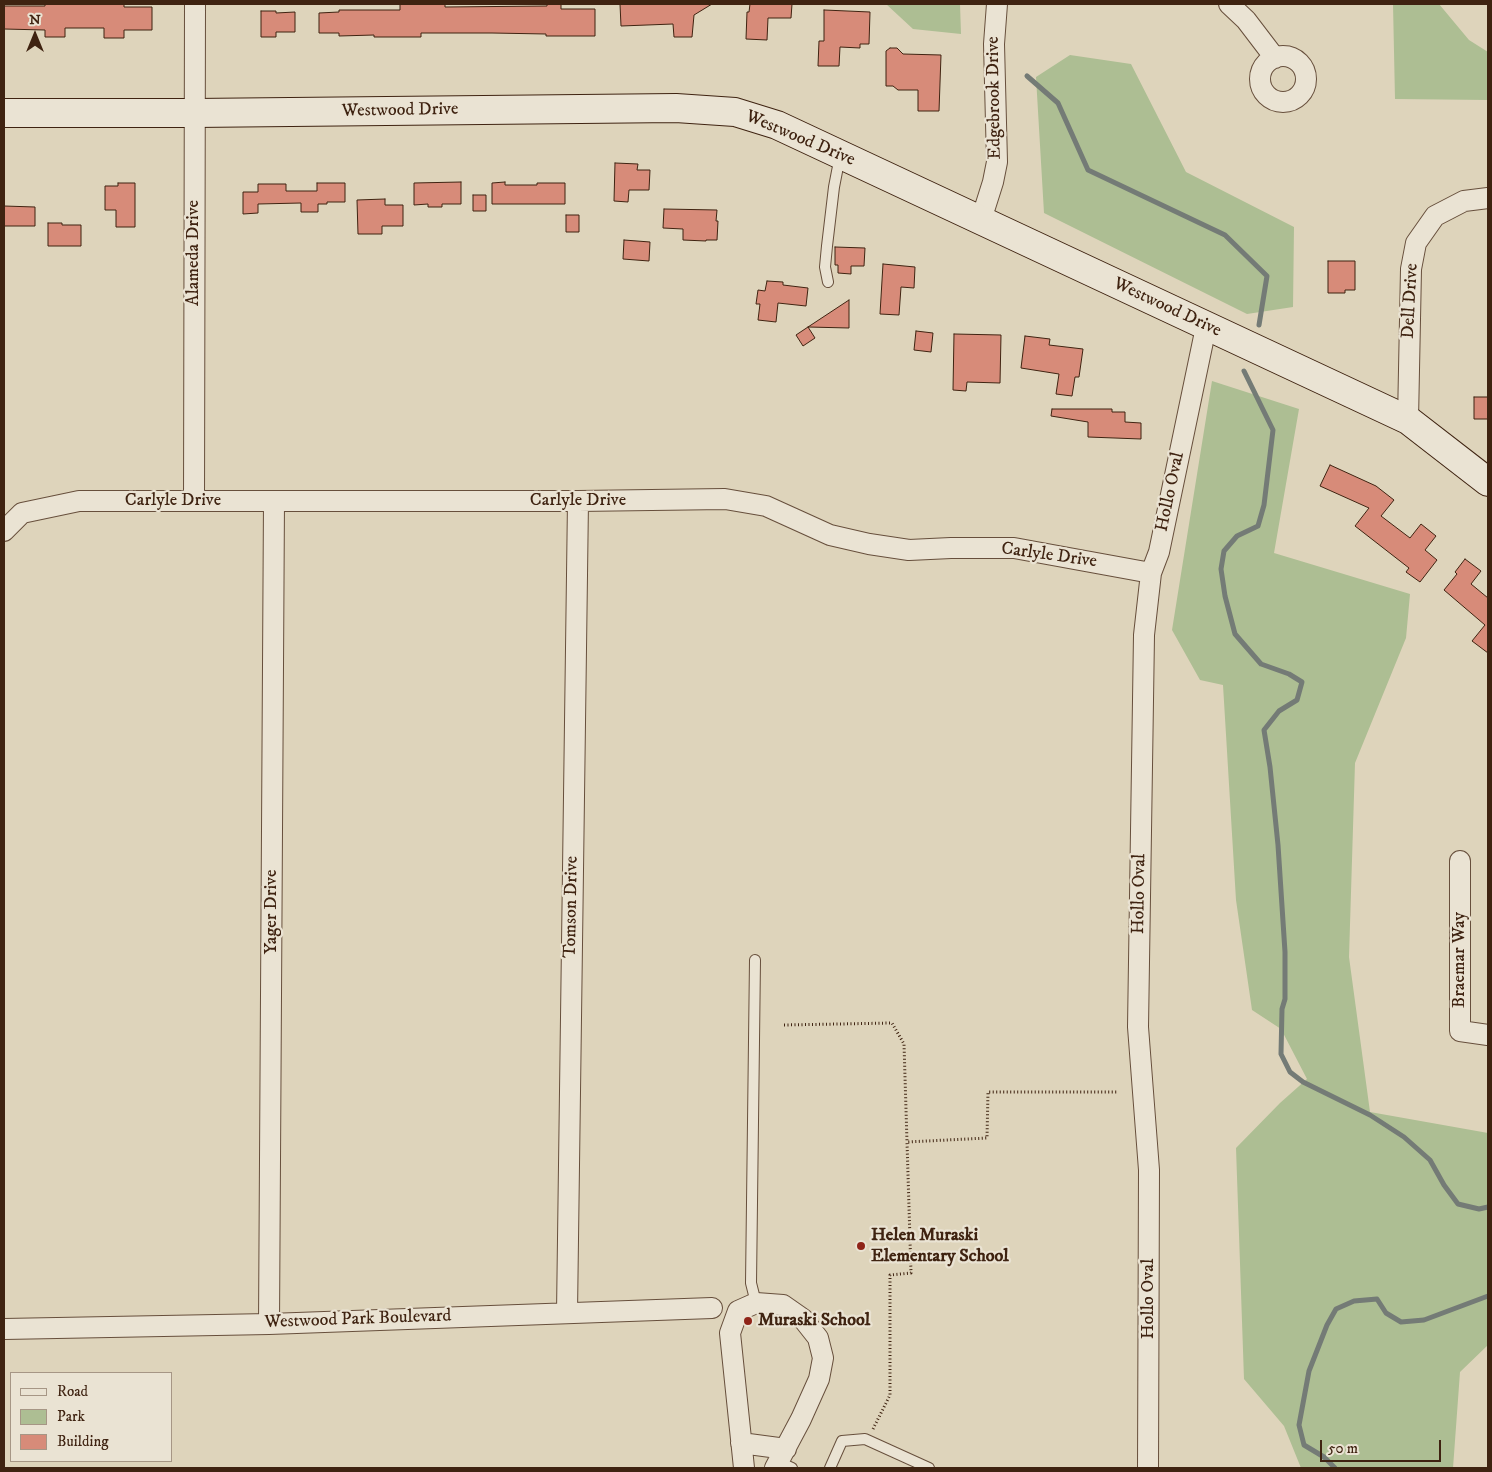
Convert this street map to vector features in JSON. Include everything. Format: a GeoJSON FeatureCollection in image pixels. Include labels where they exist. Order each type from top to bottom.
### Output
{"type":"FeatureCollection","features":[{"type":"Feature","properties":{"kind":"street","name":"Alameda Drive"},"geometry":{"type":"LineString","coordinates":[[194,501],[194,113],[196,4]]}},
{"type":"Feature","properties":{"kind":"street","name":"Edgebrook Drive"},"geometry":{"type":"LineString","coordinates":[[981,220],[997,162],[994,44],[997,4]]}},
{"type":"Feature","properties":{"kind":"street"},"geometry":{"type":"LineString","coordinates":[[1229,4],[1246,20],[1275,58]]}},
{"type":"Feature","properties":{"kind":"street","name":"Westwood Drive"},"geometry":{"type":"LineString","coordinates":[[4,113],[676,108],[735,112],[777,125],[1408,420],[1488,482]]}},
{"type":"Feature","properties":{"kind":"street","name":"Dell Drive"},"geometry":{"type":"LineString","coordinates":[[1408,420],[1411,269],[1416,243],[1435,216],[1464,201],[1488,198]]}},
{"type":"Feature","properties":{"kind":"street","name":"Hollo Oval"},"geometry":{"type":"LineString","coordinates":[[1148,1468],[1150,1170],[1138,1026],[1144,635],[1151,573],[1159,552],[1206,326]]}},
{"type":"Feature","properties":{"kind":"street","name":"Carlyle Drive"},"geometry":{"type":"LineString","coordinates":[[4,531],[22,513],[79,501],[578,501],[725,499],[766,506],[830,536],[869,544],[909,550],[1014,548],[1151,573]]}},
{"type":"Feature","properties":{"kind":"street","name":"Yager Drive"},"geometry":{"type":"LineString","coordinates":[[269,1324],[274,501]]}},
{"type":"Feature","properties":{"kind":"street","name":"Tomson Drive"},"geometry":{"type":"LineString","coordinates":[[567,1312],[578,501]]}},
{"type":"Feature","properties":{"kind":"street","name":"Braemar Way"},"geometry":{"type":"LineString","coordinates":[[1460,861],[1460,1031],[1488,1035]]}},
{"type":"Feature","properties":{"kind":"street"},"geometry":{"type":"LineString","coordinates":[[741,1442],[783,1462],[819,1378],[823,1358],[818,1338],[803,1319],[782,1305],[756,1303],[738,1311],[730,1332],[741,1442],[744,1468]]}},
{"type":"Feature","properties":{"kind":"street","name":"Westwood Park Boulevard"},"geometry":{"type":"LineString","coordinates":[[4,1329],[269,1324],[712,1308]]}},
{"type":"Feature","properties":{"kind":"lane"},"geometry":{"type":"LineString","coordinates":[[828,282],[825,266],[826,246],[840,155]]}},
{"type":"Feature","properties":{"kind":"lane"},"geometry":{"type":"LineString","coordinates":[[755,960],[751,1283],[756,1303]]}},
{"type":"Feature","properties":{"kind":"lane"},"geometry":{"type":"LineString","coordinates":[[830,1468],[842,1441],[865,1439],[928,1468]]}},
{"type":"Feature","properties":{"kind":"path"},"geometry":{"type":"LineString","coordinates":[[784,1025],[892,1023],[904,1044],[911,1273],[890,1275],[890,1395],[873,1429]]}},
{"type":"Feature","properties":{"kind":"path"},"geometry":{"type":"LineString","coordinates":[[907,1142],[987,1138],[988,1092],[1118,1092]]}},
{"type":"Feature","properties":{"kind":"green space"},"geometry":{"type":"Polygon","coordinates":[[[886,4],[960,4],[961,34],[913,29],[886,4]]]}},
{"type":"Feature","properties":{"kind":"green space"},"geometry":{"type":"Polygon","coordinates":[[[1393,4],[1439,4],[1469,40],[1488,52],[1488,100],[1395,99],[1393,4]]]}},
{"type":"Feature","properties":{"kind":"green space"},"geometry":{"type":"Polygon","coordinates":[[[1070,55],[1131,64],[1186,172],[1294,227],[1293,307],[1247,314],[1044,213],[1036,77],[1070,55]]]}},
{"type":"Feature","properties":{"kind":"green space"},"geometry":{"type":"Polygon","coordinates":[[[1212,381],[1299,409],[1274,553],[1410,594],[1406,638],[1355,763],[1349,957],[1370,1112],[1488,1133],[1488,1345],[1460,1372],[1453,1468],[1301,1468],[1284,1426],[1244,1379],[1236,1148],[1280,1103],[1307,1079],[1281,1029],[1252,1010],[1236,900],[1223,685],[1200,680],[1172,630],[1212,381]]]}},
{"type":"Feature","properties":{"kind":"building"},"geometry":{"type":"Polygon","coordinates":[[[45,4],[124,4],[124,7],[152,7],[152,30],[124,30],[124,38],[104,38],[104,28],[65,28],[65,37],[45,37],[45,30],[4,29],[4,6],[45,6],[45,4]]]}},
{"type":"Feature","properties":{"kind":"building"},"geometry":{"type":"Polygon","coordinates":[[[400,4],[445,4],[445,7],[547,6],[547,4],[561,4],[561,9],[595,9],[595,36],[421,33],[421,37],[374,37],[374,35],[339,36],[339,33],[319,33],[319,13],[339,12],[339,10],[400,10],[400,4]]]}},
{"type":"Feature","properties":{"kind":"building"},"geometry":{"type":"Polygon","coordinates":[[[620,4],[712,4],[694,15],[692,37],[674,37],[673,24],[621,26],[620,4]]]}},
{"type":"Feature","properties":{"kind":"building"},"geometry":{"type":"Polygon","coordinates":[[[750,4],[792,4],[791,18],[768,18],[767,40],[746,39],[747,12],[749,12],[750,4]]]}},
{"type":"Feature","properties":{"kind":"building"},"geometry":{"type":"Polygon","coordinates":[[[824,10],[870,12],[869,44],[860,44],[860,48],[840,47],[839,66],[818,66],[819,41],[824,41],[824,10]]]}},
{"type":"Feature","properties":{"kind":"building"},"geometry":{"type":"Polygon","coordinates":[[[261,11],[276,11],[276,13],[295,12],[295,32],[276,32],[276,37],[261,37],[261,11]]]}},
{"type":"Feature","properties":{"kind":"building"},"geometry":{"type":"Polygon","coordinates":[[[890,48],[897,48],[903,54],[941,55],[939,111],[918,111],[918,90],[898,90],[893,86],[886,86],[886,51],[890,48]]]}},
{"type":"Feature","properties":{"kind":"building"},"geometry":{"type":"Polygon","coordinates":[[[615,163],[638,164],[637,170],[650,170],[649,190],[629,190],[628,202],[614,201],[615,163]]]}},
{"type":"Feature","properties":{"kind":"building"},"geometry":{"type":"Polygon","coordinates":[[[461,182],[461,204],[442,204],[442,207],[428,207],[428,204],[414,205],[414,183],[461,182]]]}},
{"type":"Feature","properties":{"kind":"building"},"geometry":{"type":"Polygon","coordinates":[[[505,182],[505,185],[565,183],[565,204],[492,204],[492,183],[505,182]]]}},
{"type":"Feature","properties":{"kind":"building"},"geometry":{"type":"Polygon","coordinates":[[[118,183],[135,183],[135,227],[116,227],[116,210],[105,210],[105,186],[118,186],[118,183]]]}},
{"type":"Feature","properties":{"kind":"building"},"geometry":{"type":"Polygon","coordinates":[[[317,183],[345,183],[345,202],[318,204],[318,212],[301,212],[301,203],[258,204],[258,213],[243,214],[243,192],[258,192],[258,184],[286,184],[286,191],[317,191],[317,183]]]}},
{"type":"Feature","properties":{"kind":"building"},"geometry":{"type":"Polygon","coordinates":[[[473,195],[486,195],[486,211],[473,211],[473,195]]]}},
{"type":"Feature","properties":{"kind":"building"},"geometry":{"type":"Polygon","coordinates":[[[385,199],[385,205],[403,205],[403,226],[382,226],[382,234],[358,234],[357,200],[385,199]]]}},
{"type":"Feature","properties":{"kind":"building"},"geometry":{"type":"Polygon","coordinates":[[[4,206],[35,207],[35,226],[4,226],[4,206]]]}},
{"type":"Feature","properties":{"kind":"building"},"geometry":{"type":"Polygon","coordinates":[[[664,209],[717,210],[717,240],[683,240],[683,229],[663,228],[664,209]]]}},
{"type":"Feature","properties":{"kind":"building"},"geometry":{"type":"Polygon","coordinates":[[[566,215],[579,215],[579,232],[566,232],[566,215]]]}},
{"type":"Feature","properties":{"kind":"building"},"geometry":{"type":"Polygon","coordinates":[[[48,223],[81,225],[81,246],[48,246],[48,223]]]}},
{"type":"Feature","properties":{"kind":"building"},"geometry":{"type":"Polygon","coordinates":[[[624,240],[650,242],[649,261],[623,259],[624,240]]]}},
{"type":"Feature","properties":{"kind":"building"},"geometry":{"type":"Polygon","coordinates":[[[835,247],[865,248],[864,266],[851,266],[851,274],[838,273],[838,265],[835,265],[835,247]]]}},
{"type":"Feature","properties":{"kind":"building"},"geometry":{"type":"Polygon","coordinates":[[[1328,261],[1355,261],[1355,290],[1345,290],[1345,293],[1328,293],[1328,261]]]}},
{"type":"Feature","properties":{"kind":"building"},"geometry":{"type":"Polygon","coordinates":[[[883,264],[915,267],[914,288],[901,287],[899,315],[880,314],[883,264]]]}},
{"type":"Feature","properties":{"kind":"building"},"geometry":{"type":"Polygon","coordinates":[[[767,281],[783,282],[783,285],[808,288],[806,306],[778,303],[776,322],[758,320],[760,304],[756,304],[758,290],[765,291],[767,281]]]}},
{"type":"Feature","properties":{"kind":"building"},"geometry":{"type":"Polygon","coordinates":[[[849,300],[849,328],[808,327],[849,300]]]}},
{"type":"Feature","properties":{"kind":"building"},"geometry":{"type":"Polygon","coordinates":[[[808,327],[815,338],[803,346],[796,335],[808,327]]]}},
{"type":"Feature","properties":{"kind":"building"},"geometry":{"type":"Polygon","coordinates":[[[916,331],[933,333],[931,352],[914,350],[916,331]]]}},
{"type":"Feature","properties":{"kind":"building"},"geometry":{"type":"Polygon","coordinates":[[[954,334],[1001,335],[1000,383],[967,382],[966,391],[953,390],[954,334]]]}},
{"type":"Feature","properties":{"kind":"building"},"geometry":{"type":"Polygon","coordinates":[[[1025,336],[1050,339],[1049,345],[1083,349],[1079,377],[1075,377],[1072,396],[1056,394],[1059,374],[1021,368],[1025,336]]]}},
{"type":"Feature","properties":{"kind":"building"},"geometry":{"type":"Polygon","coordinates":[[[1474,397],[1488,397],[1488,419],[1474,419],[1474,397]]]}},
{"type":"Feature","properties":{"kind":"building"},"geometry":{"type":"Polygon","coordinates":[[[1052,409],[1112,409],[1112,412],[1125,412],[1125,422],[1141,423],[1141,439],[1088,437],[1088,422],[1051,416],[1052,409]]]}},
{"type":"Feature","properties":{"kind":"building"},"geometry":{"type":"Polygon","coordinates":[[[1330,465],[1376,486],[1394,500],[1381,516],[1410,538],[1421,524],[1436,536],[1425,550],[1437,560],[1420,582],[1406,572],[1409,568],[1355,526],[1369,508],[1320,486],[1330,465]]]}},
{"type":"Feature","properties":{"kind":"building"},"geometry":{"type":"Polygon","coordinates":[[[1465,559],[1481,571],[1471,584],[1488,598],[1488,653],[1472,641],[1485,625],[1444,590],[1457,574],[1455,572],[1465,559]]]}},
{"type":"Feature","properties":{"kind":"waterway"},"geometry":{"type":"LineString","coordinates":[[1027,76],[1058,103],[1088,170],[1225,235],[1267,276],[1259,325]]}},
{"type":"Feature","properties":{"kind":"waterway"},"geometry":{"type":"LineString","coordinates":[[1244,371],[1273,430],[1264,505],[1258,526],[1237,536],[1224,551],[1221,569],[1225,596],[1235,634],[1261,664],[1289,674],[1302,682],[1297,700],[1279,711],[1264,730],[1278,845],[1285,952],[1285,999],[1282,1009],[1281,1054],[1290,1072],[1303,1082],[1370,1115],[1404,1137],[1430,1160],[1444,1185],[1458,1204],[1479,1209],[1488,1207]]}},
{"type":"Feature","properties":{"kind":"waterway"},"geometry":{"type":"LineString","coordinates":[[1335,1468],[1324,1457],[1304,1445],[1299,1425],[1309,1371],[1327,1325],[1336,1309],[1354,1301],[1377,1299],[1386,1313],[1401,1322],[1424,1320],[1488,1296]]}},
{"type":"Feature","properties":{"kind":"place","name":"Helen Muraski Elementary School"},"geometry":{"type":"Point","coordinates":[861,1246]}},
{"type":"Feature","properties":{"kind":"place","name":"Muraski School"},"geometry":{"type":"Point","coordinates":[748,1321]}}]}
